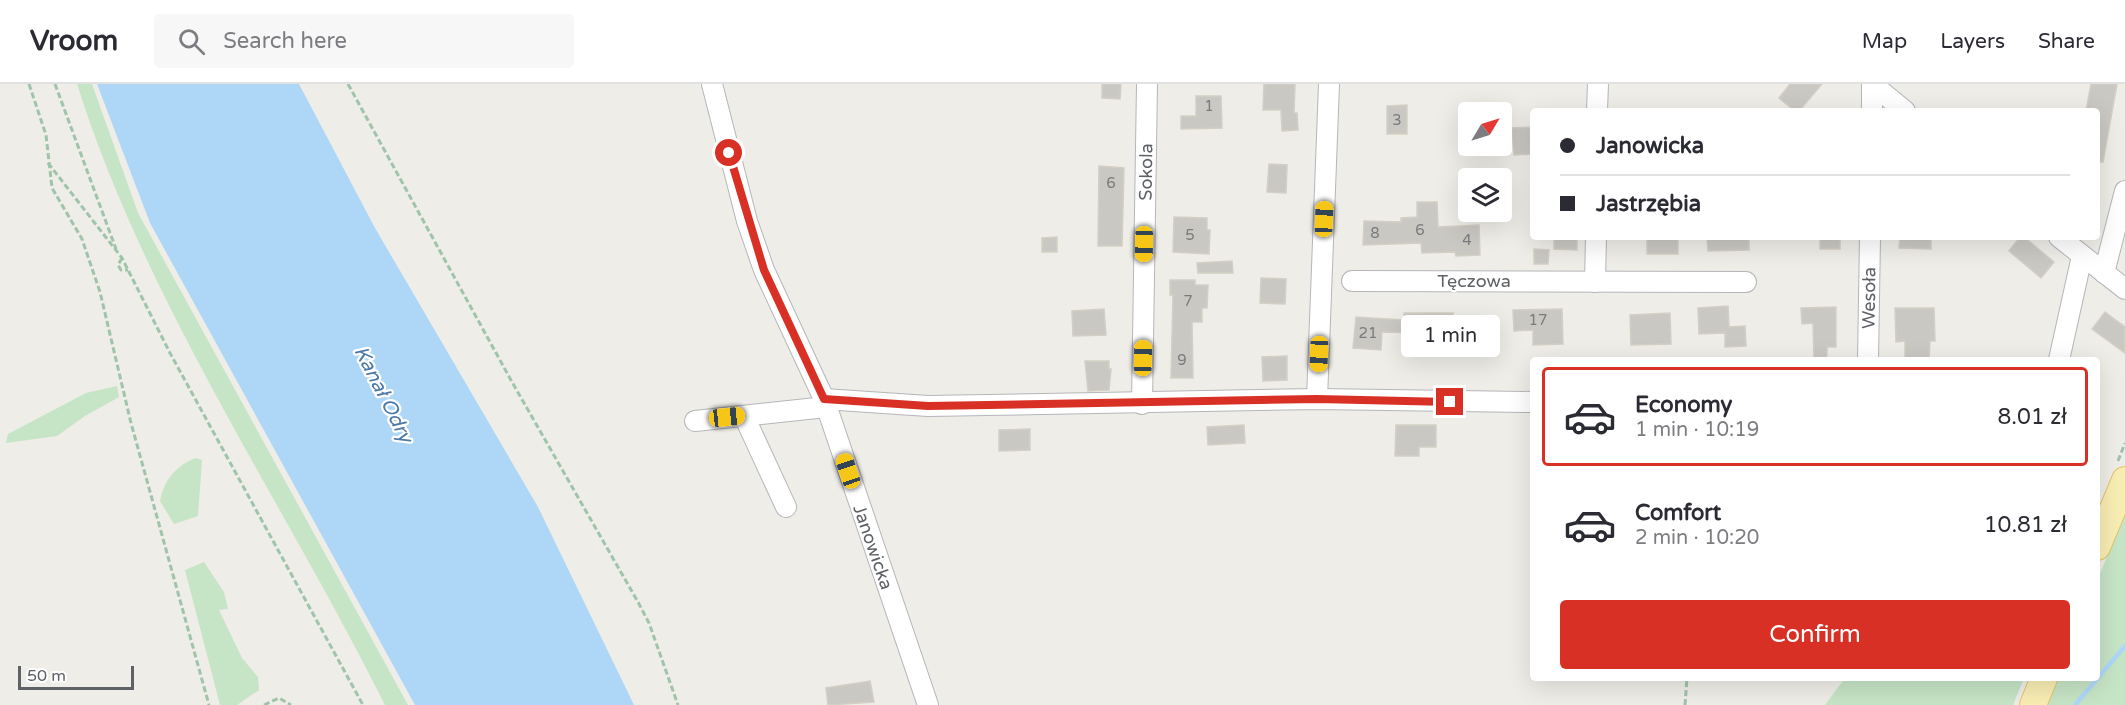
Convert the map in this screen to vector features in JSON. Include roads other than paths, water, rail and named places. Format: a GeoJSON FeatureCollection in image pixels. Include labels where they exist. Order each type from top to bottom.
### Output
{"type":"FeatureCollection","features":[{"type":"Feature","properties":{"kind":"main road"},"geometry":{"type":"LineString","coordinates":[[2100,540],[2125,480]]}},
{"type":"Feature","properties":{"kind":"main road"},"geometry":{"type":"LineString","coordinates":[[2032,705],[2042,681]]}},
{"type":"Feature","properties":{"kind":"street","name":"Janowicka"},"geometry":{"type":"LineString","coordinates":[[711,84],[747,221],[764,270],[825,403],[928,705]]}},
{"type":"Feature","properties":{"kind":"street","name":"Sokola"},"geometry":{"type":"LineString","coordinates":[[1142,404],[1147,84]]}},
{"type":"Feature","properties":{"kind":"street"},"geometry":{"type":"LineString","coordinates":[[1317,399],[1329,84]]}},
{"type":"Feature","properties":{"kind":"street"},"geometry":{"type":"LineString","coordinates":[[1598,84],[1598,108]]}},
{"type":"Feature","properties":{"kind":"street"},"geometry":{"type":"LineString","coordinates":[[1872,84],[1872,108]]}},
{"type":"Feature","properties":{"kind":"street"},"geometry":{"type":"LineString","coordinates":[[1872,84],[1901,108]]}},
{"type":"Feature","properties":{"kind":"street"},"geometry":{"type":"LineString","coordinates":[[2104,273],[2125,190]]}},
{"type":"Feature","properties":{"kind":"street"},"geometry":{"type":"LineString","coordinates":[[1595,282],[1596,240]]}},
{"type":"Feature","properties":{"kind":"street","name":"Wesoła"},"geometry":{"type":"LineString","coordinates":[[1868,357],[1870,240]]}},
{"type":"Feature","properties":{"kind":"street"},"geometry":{"type":"LineString","coordinates":[[2063,240],[2125,289]]}},
{"type":"Feature","properties":{"kind":"street"},"geometry":{"type":"LineString","coordinates":[[2060,357],[2082,256]]}},
{"type":"Feature","properties":{"kind":"street","name":"Tęczowa"},"geometry":{"type":"LineString","coordinates":[[1353,281],[1746,282]]}},
{"type":"Feature","properties":{"kind":"street"},"geometry":{"type":"LineString","coordinates":[[695,421],[825,403],[928,406],[1142,404],[1317,399],[1530,402]]}},
{"type":"Feature","properties":{"kind":"street"},"geometry":{"type":"LineString","coordinates":[[744,416],[786,507]]}},
{"type":"Feature","properties":{"kind":"water","name":"Kanał Odry"},"geometry":{"type":"Polygon","coordinates":[[[97,84],[299,84],[375,228],[538,507],[634,705],[415,705],[150,223],[97,84]]]}},
{"type":"Feature","properties":{"kind":"waterway"},"geometry":{"type":"LineString","coordinates":[[2100,676],[2125,646]]}},
{"type":"Feature","properties":{"kind":"waterway"},"geometry":{"type":"LineString","coordinates":[[2075,705],[2095,681]]}}]}
